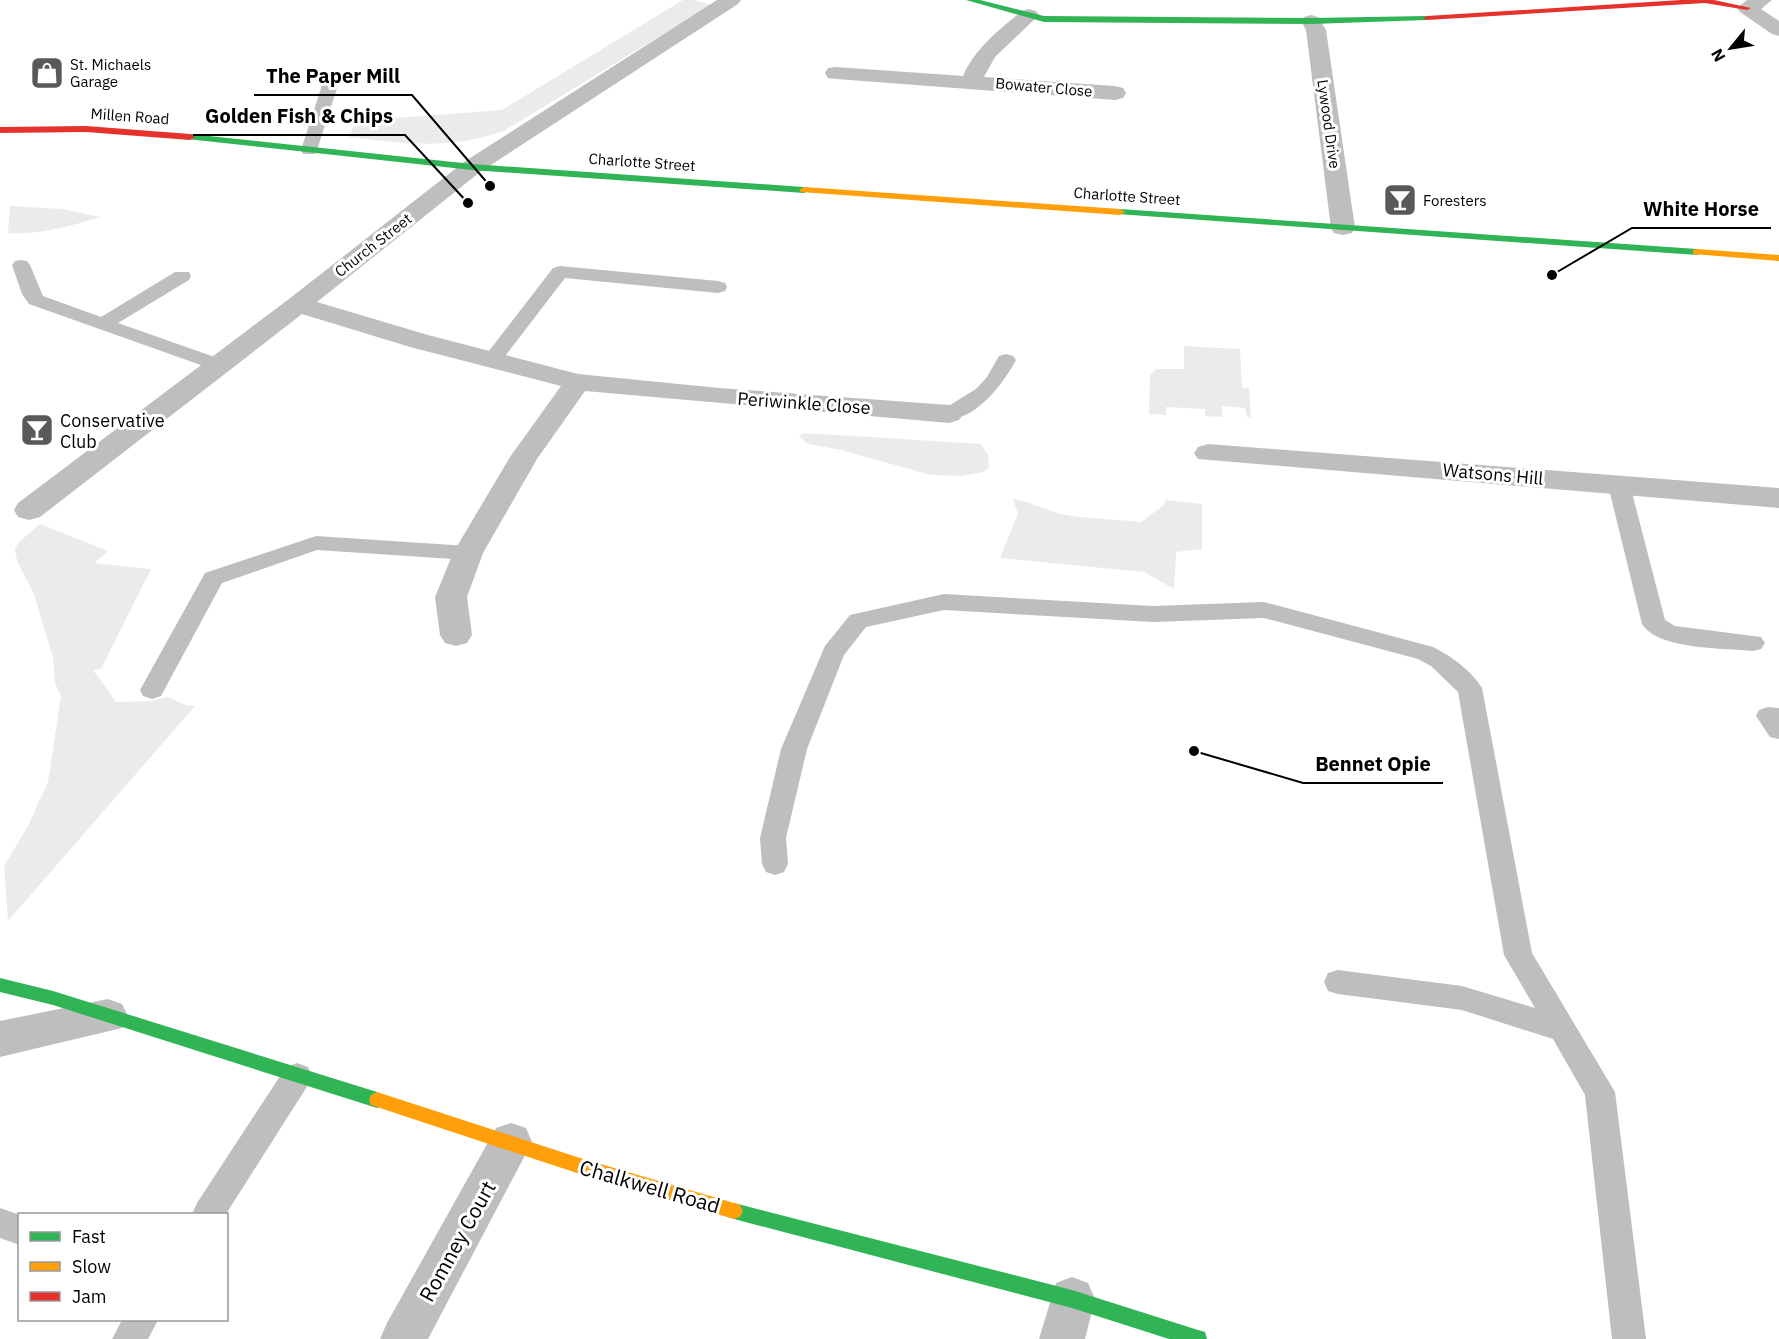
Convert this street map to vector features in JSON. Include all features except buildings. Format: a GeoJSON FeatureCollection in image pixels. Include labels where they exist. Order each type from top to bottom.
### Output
{"type":"FeatureCollection","features":[{"type":"Feature","properties":{"kind":"street","name":"Church Street"},"geometry":{"type":"LineString","coordinates":[[29,510],[219,366],[472,167],[731,0]]}},
{"type":"Feature","properties":{"kind":"street"},"geometry":{"type":"LineString","coordinates":[[970,0],[1044,19],[1311,21],[1419,18],[1705,2],[1754,4],[1779,30]]}},
{"type":"Feature","properties":{"kind":"street","name":"Bowater Close"},"geometry":{"type":"LineString","coordinates":[[972,81],[986,53],[1029,15]]}},
{"type":"Feature","properties":{"kind":"street","name":"Lywood Drive"},"geometry":{"type":"LineString","coordinates":[[1311,21],[1316,30],[1343,228]]}},
{"type":"Feature","properties":{"kind":"street","name":"Bowater Close"},"geometry":{"type":"LineString","coordinates":[[836,73],[1114,93]]}},
{"type":"Feature","properties":{"kind":"street","name":"Millen Road"},"geometry":{"type":"LineString","coordinates":[[0,130],[131,131],[472,167]]}},
{"type":"Feature","properties":{"kind":"street","name":"Charlotte Street"},"geometry":{"type":"LineString","coordinates":[[472,167],[1779,258]]}},
{"type":"Feature","properties":{"kind":"street","name":"Periwinkle Close"},"geometry":{"type":"LineString","coordinates":[[297,305],[419,341],[578,382],[949,414]]}},
{"type":"Feature","properties":{"kind":"street"},"geometry":{"type":"LineString","coordinates":[[456,635],[451,597],[468,554],[524,457],[578,382]]}},
{"type":"Feature","properties":{"kind":"street","name":"Watsons Hill"},"geometry":{"type":"LineString","coordinates":[[1208,453],[1779,498]]}},
{"type":"Feature","properties":{"kind":"street","name":"Chalkwell Road"},"geometry":{"type":"LineString","coordinates":[[0,984],[511,1142],[577,1166],[785,1224],[1067,1319],[1198,1339]]}},
{"type":"Feature","properties":{"kind":"street","name":"Chalkwell Road"},"geometry":{"type":"LineString","coordinates":[[0,1039],[108,1016]]}},
{"type":"Feature","properties":{"kind":"street","name":"Romney Court"},"geometry":{"type":"LineString","coordinates":[[403,1339],[511,1142]]}},
{"type":"Feature","properties":{"kind":"lane"},"geometry":{"type":"LineString","coordinates":[[309,150],[332,79]]}},
{"type":"Feature","properties":{"kind":"lane"},"geometry":{"type":"LineString","coordinates":[[21,265],[31,294],[36,300],[219,366]]}},
{"type":"Feature","properties":{"kind":"lane"},"geometry":{"type":"LineString","coordinates":[[492,360],[560,272],[718,287]]}},
{"type":"Feature","properties":{"kind":"lane"},"geometry":{"type":"LineString","coordinates":[[102,324],[182,276]]}},
{"type":"Feature","properties":{"kind":"lane","name":"Periwinkle Close"},"geometry":{"type":"LineString","coordinates":[[949,414],[980,398],[997,379],[1005,360]]}},
{"type":"Feature","properties":{"kind":"lane"},"geometry":{"type":"LineString","coordinates":[[1619,485],[1654,624],[1670,634],[1753,643]]}},
{"type":"Feature","properties":{"kind":"lane"},"geometry":{"type":"LineString","coordinates":[[152,690],[213,578],[316,543],[468,554]]}},
{"type":"Feature","properties":{"kind":"lane"},"geometry":{"type":"LineString","coordinates":[[775,864],[773,838],[794,749],[833,652],[858,621],[944,602],[1153,614],[1264,610],[1425,653],[1439,660],[1470,688],[1518,955],[1600,1092],[1629,1339]]}},
{"type":"Feature","properties":{"kind":"lane"},"geometry":{"type":"LineString","coordinates":[[1779,717],[1768,716],[1779,730]]}},
{"type":"Feature","properties":{"kind":"lane"},"geometry":{"type":"LineString","coordinates":[[1338,982],[1462,998],[1563,1030]]}},
{"type":"Feature","properties":{"kind":"lane"},"geometry":{"type":"LineString","coordinates":[[209,1213],[297,1076]]}},
{"type":"Feature","properties":{"kind":"lane"},"geometry":{"type":"LineString","coordinates":[[0,1223],[18,1229]]}},
{"type":"Feature","properties":{"kind":"lane"},"geometry":{"type":"LineString","coordinates":[[129,1339],[140,1321]]}},
{"type":"Feature","properties":{"kind":"shaded area"},"geometry":{"type":"Polygon","coordinates":[[[683,0],[694,0],[711,5],[504,131],[464,141],[427,144],[349,137],[356,121],[502,110],[683,0]]]}},
{"type":"Feature","properties":{"kind":"shaded area"},"geometry":{"type":"Polygon","coordinates":[[[10,206],[62,209],[100,217],[43,231],[8,233],[10,206]]]}},
{"type":"Feature","properties":{"kind":"shaded area"},"geometry":{"type":"Polygon","coordinates":[[[1184,346],[1240,349],[1242,388],[1249,388],[1251,418],[1247,417],[1245,408],[1222,406],[1222,417],[1205,416],[1205,409],[1166,407],[1166,415],[1149,414],[1150,375],[1156,369],[1184,369],[1184,346]]]}},
{"type":"Feature","properties":{"kind":"shaded area"},"geometry":{"type":"Polygon","coordinates":[[[804,433],[981,444],[988,455],[989,467],[984,472],[962,476],[931,475],[841,450],[808,444],[799,436],[804,433]]]}},
{"type":"Feature","properties":{"kind":"shaded area"},"geometry":{"type":"Polygon","coordinates":[[[1013,499],[1062,514],[1141,522],[1164,505],[1165,500],[1202,504],[1202,549],[1176,552],[1174,589],[1144,572],[1000,558],[1018,514],[1013,499]]]}},
{"type":"Feature","properties":{"kind":"shaded area"},"geometry":{"type":"Polygon","coordinates":[[[40,524],[108,551],[94,563],[151,569],[101,669],[93,670],[116,702],[149,701],[167,697],[186,705],[195,706],[8,921],[4,866],[28,826],[48,782],[61,696],[55,683],[53,658],[34,594],[17,561],[15,549],[18,543],[40,524]]]}},
{"type":"Feature","properties":{"kind":"traffic: fast"},"geometry":{"type":"LineString","coordinates":[[970,0],[1044,19],[1311,21],[1427,18]]}},
{"type":"Feature","properties":{"kind":"traffic: fast"},"geometry":{"type":"LineString","coordinates":[[190,137],[472,167],[804,190]]}},
{"type":"Feature","properties":{"kind":"traffic: fast"},"geometry":{"type":"LineString","coordinates":[[1120,212],[1697,252]]}},
{"type":"Feature","properties":{"kind":"traffic: fast"},"geometry":{"type":"LineString","coordinates":[[0,985],[53,998],[377,1100]]}},
{"type":"Feature","properties":{"kind":"traffic: fast"},"geometry":{"type":"LineString","coordinates":[[734,1211],[1072,1299],[1198,1339]]}},
{"type":"Feature","properties":{"kind":"traffic: slow"},"geometry":{"type":"LineString","coordinates":[[804,190],[1120,212]]}},
{"type":"Feature","properties":{"kind":"traffic: slow"},"geometry":{"type":"LineString","coordinates":[[1697,252],[1779,258]]}},
{"type":"Feature","properties":{"kind":"traffic: slow"},"geometry":{"type":"LineString","coordinates":[[377,1100],[580,1166],[734,1211]]}},
{"type":"Feature","properties":{"kind":"traffic: jam"},"geometry":{"type":"LineString","coordinates":[[1427,18],[1705,1],[1747,8]]}},
{"type":"Feature","properties":{"kind":"traffic: jam"},"geometry":{"type":"LineString","coordinates":[[0,130],[86,129],[190,137]]}},
{"type":"Feature","properties":{"kind":"place","name":"St. Michaels Garage"},"geometry":{"type":"Point","coordinates":[47,73]}},
{"type":"Feature","properties":{"kind":"place","name":"The Paper Mill"},"geometry":{"type":"Point","coordinates":[490,186]}},
{"type":"Feature","properties":{"kind":"place","name":"Foresters"},"geometry":{"type":"Point","coordinates":[1400,200]}},
{"type":"Feature","properties":{"kind":"place","name":"Golden Fish & Chips"},"geometry":{"type":"Point","coordinates":[468,203]}},
{"type":"Feature","properties":{"kind":"place","name":"White Horse"},"geometry":{"type":"Point","coordinates":[1552,275]}},
{"type":"Feature","properties":{"kind":"place","name":"Conservative Club"},"geometry":{"type":"Point","coordinates":[37,430]}},
{"type":"Feature","properties":{"kind":"place","name":"Bennet Opie"},"geometry":{"type":"Point","coordinates":[1194,751]}}]}
